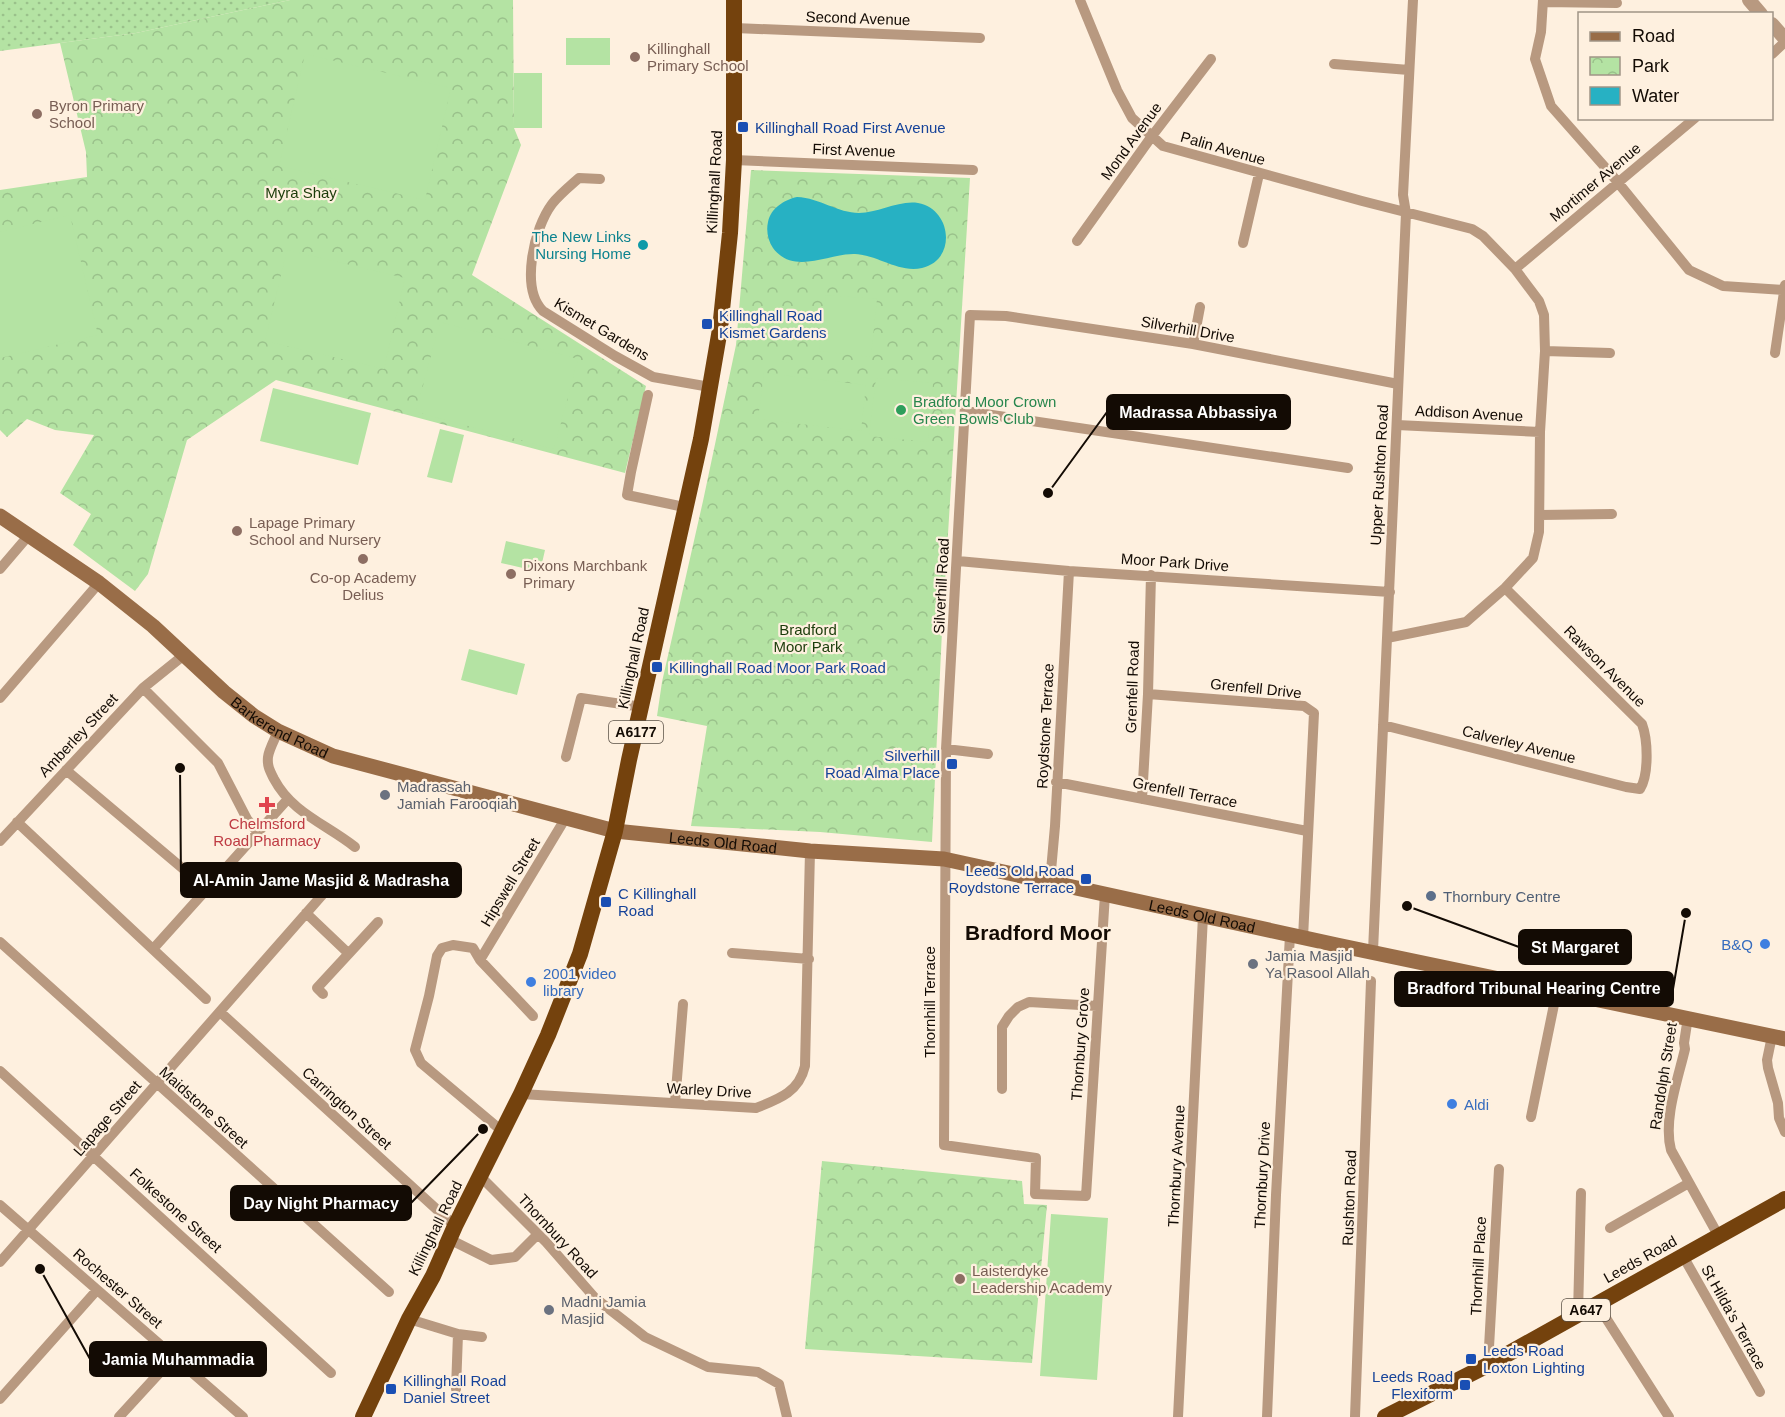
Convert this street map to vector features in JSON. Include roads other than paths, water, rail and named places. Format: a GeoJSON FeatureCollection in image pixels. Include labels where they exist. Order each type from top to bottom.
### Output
{"type":"FeatureCollection","features":[{"type":"Feature","properties":{"kind":"highway","name":"Killinghall Road"},"geometry":{"type":"LineString","coordinates":[[363,1417],[548,1035],[580,954],[615,831],[700,439],[720,329],[729,245],[734,160],[734,0]]}},
{"type":"Feature","properties":{"kind":"highway","name":"Leeds Road"},"geometry":{"type":"LineString","coordinates":[[1385,1417],[1488,1365],[1785,1199]]}},
{"type":"Feature","properties":{"kind":"main road","name":"Barkerend Road"},"geometry":{"type":"LineString","coordinates":[[0,516],[99,583],[153,626],[237,702],[278,731],[333,756],[615,831]]}},
{"type":"Feature","properties":{"kind":"main road","name":"Leeds Old Road"},"geometry":{"type":"LineString","coordinates":[[615,831],[810,851],[944,859],[1296,936],[1778,1037]]}},
{"type":"Feature","properties":{"kind":"street","name":"Palin Avenue"},"geometry":{"type":"LineString","coordinates":[[1080,0],[1131,118],[1163,146],[1259,174],[1472,229],[1484,236],[1515,269],[1539,301],[1544,315],[1545,351],[1540,432],[1540,515],[1533,558],[1505,588],[1466,622],[1387,638]]}},
{"type":"Feature","properties":{"kind":"street","name":"Upper Rushton Road"},"geometry":{"type":"LineString","coordinates":[[1373,951],[1406,213],[1403,195],[1413,0]]}},
{"type":"Feature","properties":{"kind":"street"},"geometry":{"type":"LineString","coordinates":[[1749,0],[1759,12]]}},
{"type":"Feature","properties":{"kind":"street"},"geometry":{"type":"LineString","coordinates":[[1617,3],[1543,1],[1541,32],[1535,59],[1551,106],[1689,270],[1723,286],[1785,290]]}},
{"type":"Feature","properties":{"kind":"street"},"geometry":{"type":"LineString","coordinates":[[1773,25],[1785,41],[1773,53]]}},
{"type":"Feature","properties":{"kind":"street","name":"Second Avenue"},"geometry":{"type":"LineString","coordinates":[[735,28],[980,38]]}},
{"type":"Feature","properties":{"kind":"street","name":"Mond Avenue"},"geometry":{"type":"LineString","coordinates":[[1077,242],[1152,136],[1211,59]]}},
{"type":"Feature","properties":{"kind":"street"},"geometry":{"type":"LineString","coordinates":[[1334,64],[1409,70]]}},
{"type":"Feature","properties":{"kind":"street","name":"Mortimer Avenue"},"geometry":{"type":"LineString","coordinates":[[1515,269],[1693,120]]}},
{"type":"Feature","properties":{"kind":"street","name":"First Avenue"},"geometry":{"type":"LineString","coordinates":[[734,160],[973,170]]}},
{"type":"Feature","properties":{"kind":"street"},"geometry":{"type":"LineString","coordinates":[[1243,243],[1259,174]]}},
{"type":"Feature","properties":{"kind":"street","name":"Kismet Gardens"},"geometry":{"type":"LineString","coordinates":[[600,179],[579,178],[551,205],[538,231],[530,276],[537,306],[606,351],[653,377],[710,387]]}},
{"type":"Feature","properties":{"kind":"street"},"geometry":{"type":"LineString","coordinates":[[1775,353],[1785,285]]}},
{"type":"Feature","properties":{"kind":"street"},"geometry":{"type":"LineString","coordinates":[[1193,344],[1200,307]]}},
{"type":"Feature","properties":{"kind":"street","name":"Silverhill Drive"},"geometry":{"type":"LineString","coordinates":[[970,315],[1006,316],[1193,344],[1398,384]]}},
{"type":"Feature","properties":{"kind":"street","name":"Silverhill Road"},"geometry":{"type":"LineString","coordinates":[[944,859],[946,749],[970,315]]}},
{"type":"Feature","properties":{"kind":"street"},"geometry":{"type":"LineString","coordinates":[[1545,351],[1610,353]]}},
{"type":"Feature","properties":{"kind":"street"},"geometry":{"type":"LineString","coordinates":[[648,395],[627,495],[684,507]]}},
{"type":"Feature","properties":{"kind":"street"},"geometry":{"type":"LineString","coordinates":[[965,411],[1348,468]]}},
{"type":"Feature","properties":{"kind":"street","name":"Addison Avenue"},"geometry":{"type":"LineString","coordinates":[[1397,425],[1540,432]]}},
{"type":"Feature","properties":{"kind":"street"},"geometry":{"type":"LineString","coordinates":[[1540,515],[1612,514]]}},
{"type":"Feature","properties":{"kind":"street"},"geometry":{"type":"LineString","coordinates":[[0,569],[28,535]]}},
{"type":"Feature","properties":{"kind":"street","name":"Moor Park Drive"},"geometry":{"type":"LineString","coordinates":[[958,561],[1069,571],[1390,592]]}},
{"type":"Feature","properties":{"kind":"street","name":"Roydstone Terrace"},"geometry":{"type":"LineString","coordinates":[[1050,882],[1069,571]]}},
{"type":"Feature","properties":{"kind":"street","name":"Grenfell Road"},"geometry":{"type":"LineString","coordinates":[[1142,799],[1151,576]]}},
{"type":"Feature","properties":{"kind":"street"},"geometry":{"type":"LineString","coordinates":[[0,699],[99,583]]}},
{"type":"Feature","properties":{"kind":"street","name":"Rawson Avenue"},"geometry":{"type":"LineString","coordinates":[[1505,588],[1642,724],[1647,737],[1645,781]]}},
{"type":"Feature","properties":{"kind":"street","name":"Amberley Street"},"geometry":{"type":"LineString","coordinates":[[0,841],[143,688],[184,655]]}},
{"type":"Feature","properties":{"kind":"street"},"geometry":{"type":"LineString","coordinates":[[143,688],[218,763],[247,819],[258,833]]}},
{"type":"Feature","properties":{"kind":"street","name":"Grenfell Drive"},"geometry":{"type":"LineString","coordinates":[[1148,694],[1304,706],[1314,712],[1307,831]]}},
{"type":"Feature","properties":{"kind":"street"},"geometry":{"type":"LineString","coordinates":[[566,757],[581,698],[642,707]]}},
{"type":"Feature","properties":{"kind":"street","name":"Calverley Avenue"},"geometry":{"type":"LineString","coordinates":[[1383,725],[1626,787],[1640,789],[1645,781]]}},
{"type":"Feature","properties":{"kind":"street"},"geometry":{"type":"LineString","coordinates":[[278,731],[268,754],[268,766],[287,800],[316,823],[332,830],[355,847]]}},
{"type":"Feature","properties":{"kind":"street"},"geometry":{"type":"LineString","coordinates":[[946,749],[988,754]]}},
{"type":"Feature","properties":{"kind":"street"},"geometry":{"type":"LineString","coordinates":[[66,770],[207,889]]}},
{"type":"Feature","properties":{"kind":"street","name":"Grenfell Terrace"},"geometry":{"type":"LineString","coordinates":[[1056,782],[1307,831]]}},
{"type":"Feature","properties":{"kind":"street"},"geometry":{"type":"LineString","coordinates":[[153,949],[287,800]]}},
{"type":"Feature","properties":{"kind":"street","name":"Hipswell Street"},"geometry":{"type":"LineString","coordinates":[[480,960],[566,819]]}},
{"type":"Feature","properties":{"kind":"street"},"geometry":{"type":"LineString","coordinates":[[17,822],[206,999]]}},
{"type":"Feature","properties":{"kind":"street","name":"Thornbury Drive"},"geometry":{"type":"LineString","coordinates":[[1267,1417],[1276,1195],[1296,936],[1307,831]]}},
{"type":"Feature","properties":{"kind":"street","name":"Warley Drive"},"geometry":{"type":"LineString","coordinates":[[521,1094],[756,1108],[781,1099],[802,1078],[805,1066],[810,851]]}},
{"type":"Feature","properties":{"kind":"street","name":"Thornhill Terrace"},"geometry":{"type":"LineString","coordinates":[[944,859],[944,1145],[1036,1158],[1035,1194],[1086,1196]]}},
{"type":"Feature","properties":{"kind":"street","name":"Lapage Street"},"geometry":{"type":"LineString","coordinates":[[0,1262],[331,885]]}},
{"type":"Feature","properties":{"kind":"street","name":"Thornbury Grove"},"geometry":{"type":"LineString","coordinates":[[1086,1196],[1105,894]]}},
{"type":"Feature","properties":{"kind":"street"},"geometry":{"type":"LineString","coordinates":[[306,913],[348,953]]}},
{"type":"Feature","properties":{"kind":"street","name":"Thornbury Avenue"},"geometry":{"type":"LineString","coordinates":[[1178,1417],[1203,916]]}},
{"type":"Feature","properties":{"kind":"street"},"geometry":{"type":"LineString","coordinates":[[323,994],[317,988],[378,922]]}},
{"type":"Feature","properties":{"kind":"street","name":"Maidstone Street"},"geometry":{"type":"LineString","coordinates":[[0,942],[389,1292]]}},
{"type":"Feature","properties":{"kind":"street"},"geometry":{"type":"LineString","coordinates":[[502,1131],[421,1063],[414,1050],[437,956],[442,948],[453,945],[473,948],[480,960],[533,1016]]}},
{"type":"Feature","properties":{"kind":"street"},"geometry":{"type":"LineString","coordinates":[[732,953],[809,959]]}},
{"type":"Feature","properties":{"kind":"street","name":"Rushton Road"},"geometry":{"type":"LineString","coordinates":[[1355,1417],[1371,981]]}},
{"type":"Feature","properties":{"kind":"street"},"geometry":{"type":"LineString","coordinates":[[1531,1117],[1557,990]]}},
{"type":"Feature","properties":{"kind":"street"},"geometry":{"type":"LineString","coordinates":[[1002,1089],[1002,1027],[1018,1007],[1029,1002],[1097,1006]]}},
{"type":"Feature","properties":{"kind":"street"},"geometry":{"type":"LineString","coordinates":[[675,1103],[683,1004]]}},
{"type":"Feature","properties":{"kind":"street","name":"Carrington Street"},"geometry":{"type":"LineString","coordinates":[[220,1012],[452,1233],[491,1260],[515,1257],[538,1234]]}},
{"type":"Feature","properties":{"kind":"street","name":"Randolph Street"},"geometry":{"type":"LineString","coordinates":[[1688,1017],[1685,1049],[1668,1131],[1671,1150],[1718,1235]]}},
{"type":"Feature","properties":{"kind":"street"},"geometry":{"type":"LineString","coordinates":[[1778,1037],[1768,1068],[1778,1103],[1779,1118],[1785,1132]]}},
{"type":"Feature","properties":{"kind":"street","name":"Folkestone Street"},"geometry":{"type":"LineString","coordinates":[[0,1071],[331,1373]]}},
{"type":"Feature","properties":{"kind":"street","name":"Thornhill Place"},"geometry":{"type":"LineString","coordinates":[[1488,1365],[1498,1169]]}},
{"type":"Feature","properties":{"kind":"street","name":"Thornbury Road"},"geometry":{"type":"LineString","coordinates":[[480,1176],[538,1234],[595,1298],[645,1337],[708,1367],[758,1372],[779,1384],[787,1417]]}},
{"type":"Feature","properties":{"kind":"street"},"geometry":{"type":"LineString","coordinates":[[1610,1228],[1689,1182]]}},
{"type":"Feature","properties":{"kind":"street"},"geometry":{"type":"LineString","coordinates":[[1578,1314],[1581,1193]]}},
{"type":"Feature","properties":{"kind":"street","name":"Rochester Street"},"geometry":{"type":"LineString","coordinates":[[0,1205],[243,1417]]}},
{"type":"Feature","properties":{"kind":"street","name":"St Hilda's Terrace"},"geometry":{"type":"LineString","coordinates":[[1683,1256],[1760,1392]]}},
{"type":"Feature","properties":{"kind":"street"},"geometry":{"type":"LineString","coordinates":[[0,1399],[97,1290]]}},
{"type":"Feature","properties":{"kind":"street"},"geometry":{"type":"LineString","coordinates":[[1597,1304],[1669,1417]]}},
{"type":"Feature","properties":{"kind":"street"},"geometry":{"type":"LineString","coordinates":[[409,1319],[458,1334],[482,1337]]}},
{"type":"Feature","properties":{"kind":"street"},"geometry":{"type":"LineString","coordinates":[[456,1389],[458,1334]]}},
{"type":"Feature","properties":{"kind":"street"},"geometry":{"type":"LineString","coordinates":[[118,1417],[174,1357]]}},
{"type":"Feature","properties":{"kind":"water"},"geometry":{"type":"Polygon","coordinates":[[[797,197],[844,211],[859,213],[903,203],[918,203],[929,207],[938,215],[946,235],[945,246],[941,255],[933,263],[913,269],[855,254],[812,261],[791,261],[781,256],[773,248],[768,236],[767,225],[775,209],[787,200],[797,197]]]}},
{"type":"Feature","properties":{"kind":"place","name":"Killinghall Primary School"},"geometry":{"type":"Point","coordinates":[635,57]}},
{"type":"Feature","properties":{"kind":"place","name":"Byron Primary School"},"geometry":{"type":"Point","coordinates":[37,114]}},
{"type":"Feature","properties":{"kind":"place","name":"Killinghall Road First Avenue"},"geometry":{"type":"Point","coordinates":[743,127]}},
{"type":"Feature","properties":{"kind":"place","name":"The New Links Nursing Home"},"geometry":{"type":"Point","coordinates":[643,245]}},
{"type":"Feature","properties":{"kind":"place","name":"Killinghall Road Kismet Gardens"},"geometry":{"type":"Point","coordinates":[707,324]}},
{"type":"Feature","properties":{"kind":"place","name":"Bradford Moor Crown Green Bowls Club"},"geometry":{"type":"Point","coordinates":[901,410]}},
{"type":"Feature","properties":{"kind":"place","name":"Madrassa Abbassiya"},"geometry":{"type":"Point","coordinates":[1048,493]}},
{"type":"Feature","properties":{"kind":"place","name":"Lapage Primary School and Nursery"},"geometry":{"type":"Point","coordinates":[237,531]}},
{"type":"Feature","properties":{"kind":"place","name":"Co-op Academy Delius"},"geometry":{"type":"Point","coordinates":[363,559]}},
{"type":"Feature","properties":{"kind":"place","name":"Dixons Marchbank Primary"},"geometry":{"type":"Point","coordinates":[511,574]}},
{"type":"Feature","properties":{"kind":"place","name":"Killinghall Road Moor Park Road"},"geometry":{"type":"Point","coordinates":[657,667]}},
{"type":"Feature","properties":{"kind":"place","name":"Silverhill Road Alma Place"},"geometry":{"type":"Point","coordinates":[952,764]}},
{"type":"Feature","properties":{"kind":"place","name":"Al-Amin Jame Masjid & Madrasha"},"geometry":{"type":"Point","coordinates":[180,768]}},
{"type":"Feature","properties":{"kind":"place","name":"Madrassah Jamiah Farooqiah"},"geometry":{"type":"Point","coordinates":[385,795]}},
{"type":"Feature","properties":{"kind":"place","name":"Chelmsford Road Pharmacy"},"geometry":{"type":"Point","coordinates":[267,805]}},
{"type":"Feature","properties":{"kind":"place","name":"Leeds Old Road Roydstone Terrace"},"geometry":{"type":"Point","coordinates":[1086,879]}},
{"type":"Feature","properties":{"kind":"place","name":"Thornbury Centre"},"geometry":{"type":"Point","coordinates":[1431,896]}},
{"type":"Feature","properties":{"kind":"place","name":"C Killinghall Road"},"geometry":{"type":"Point","coordinates":[606,902]}},
{"type":"Feature","properties":{"kind":"place","name":"St Margaret"},"geometry":{"type":"Point","coordinates":[1407,906]}},
{"type":"Feature","properties":{"kind":"place","name":"Bradford Tribunal Hearing Centre"},"geometry":{"type":"Point","coordinates":[1686,913]}},
{"type":"Feature","properties":{"kind":"place","name":"B&Q"},"geometry":{"type":"Point","coordinates":[1765,944]}},
{"type":"Feature","properties":{"kind":"place","name":"Jamia Masjid Ya Rasool Allah"},"geometry":{"type":"Point","coordinates":[1253,964]}},
{"type":"Feature","properties":{"kind":"place","name":"2001 video library"},"geometry":{"type":"Point","coordinates":[531,982]}},
{"type":"Feature","properties":{"kind":"place","name":"Aldi"},"geometry":{"type":"Point","coordinates":[1452,1104]}},
{"type":"Feature","properties":{"kind":"place","name":"Day Night Pharmacy"},"geometry":{"type":"Point","coordinates":[483,1129]}},
{"type":"Feature","properties":{"kind":"place","name":"Jamia Muhammadia"},"geometry":{"type":"Point","coordinates":[40,1269]}},
{"type":"Feature","properties":{"kind":"place","name":"Laisterdyke Leadership Academy"},"geometry":{"type":"Point","coordinates":[960,1279]}},
{"type":"Feature","properties":{"kind":"place","name":"Madni Jamia Masjid"},"geometry":{"type":"Point","coordinates":[549,1310]}},
{"type":"Feature","properties":{"kind":"place","name":"Leeds Road Loxton Lighting"},"geometry":{"type":"Point","coordinates":[1471,1359]}},
{"type":"Feature","properties":{"kind":"place","name":"Leeds Road Flexiform"},"geometry":{"type":"Point","coordinates":[1465,1385]}},
{"type":"Feature","properties":{"kind":"place","name":"Killinghall Road Daniel Street"},"geometry":{"type":"Point","coordinates":[391,1389]}},
{"type":"Feature","properties":{"kind":"district","name":"Bradford Moor"},"geometry":{"type":"Point","coordinates":[1038,932]}},
{"type":"Feature","properties":{"kind":"park label","name":"Myra Shay"},"geometry":{"type":"Point","coordinates":[301,192]}},
{"type":"Feature","properties":{"kind":"park label","name":"Bradford Moor Park"},"geometry":{"type":"Point","coordinates":[808,638]}}]}
